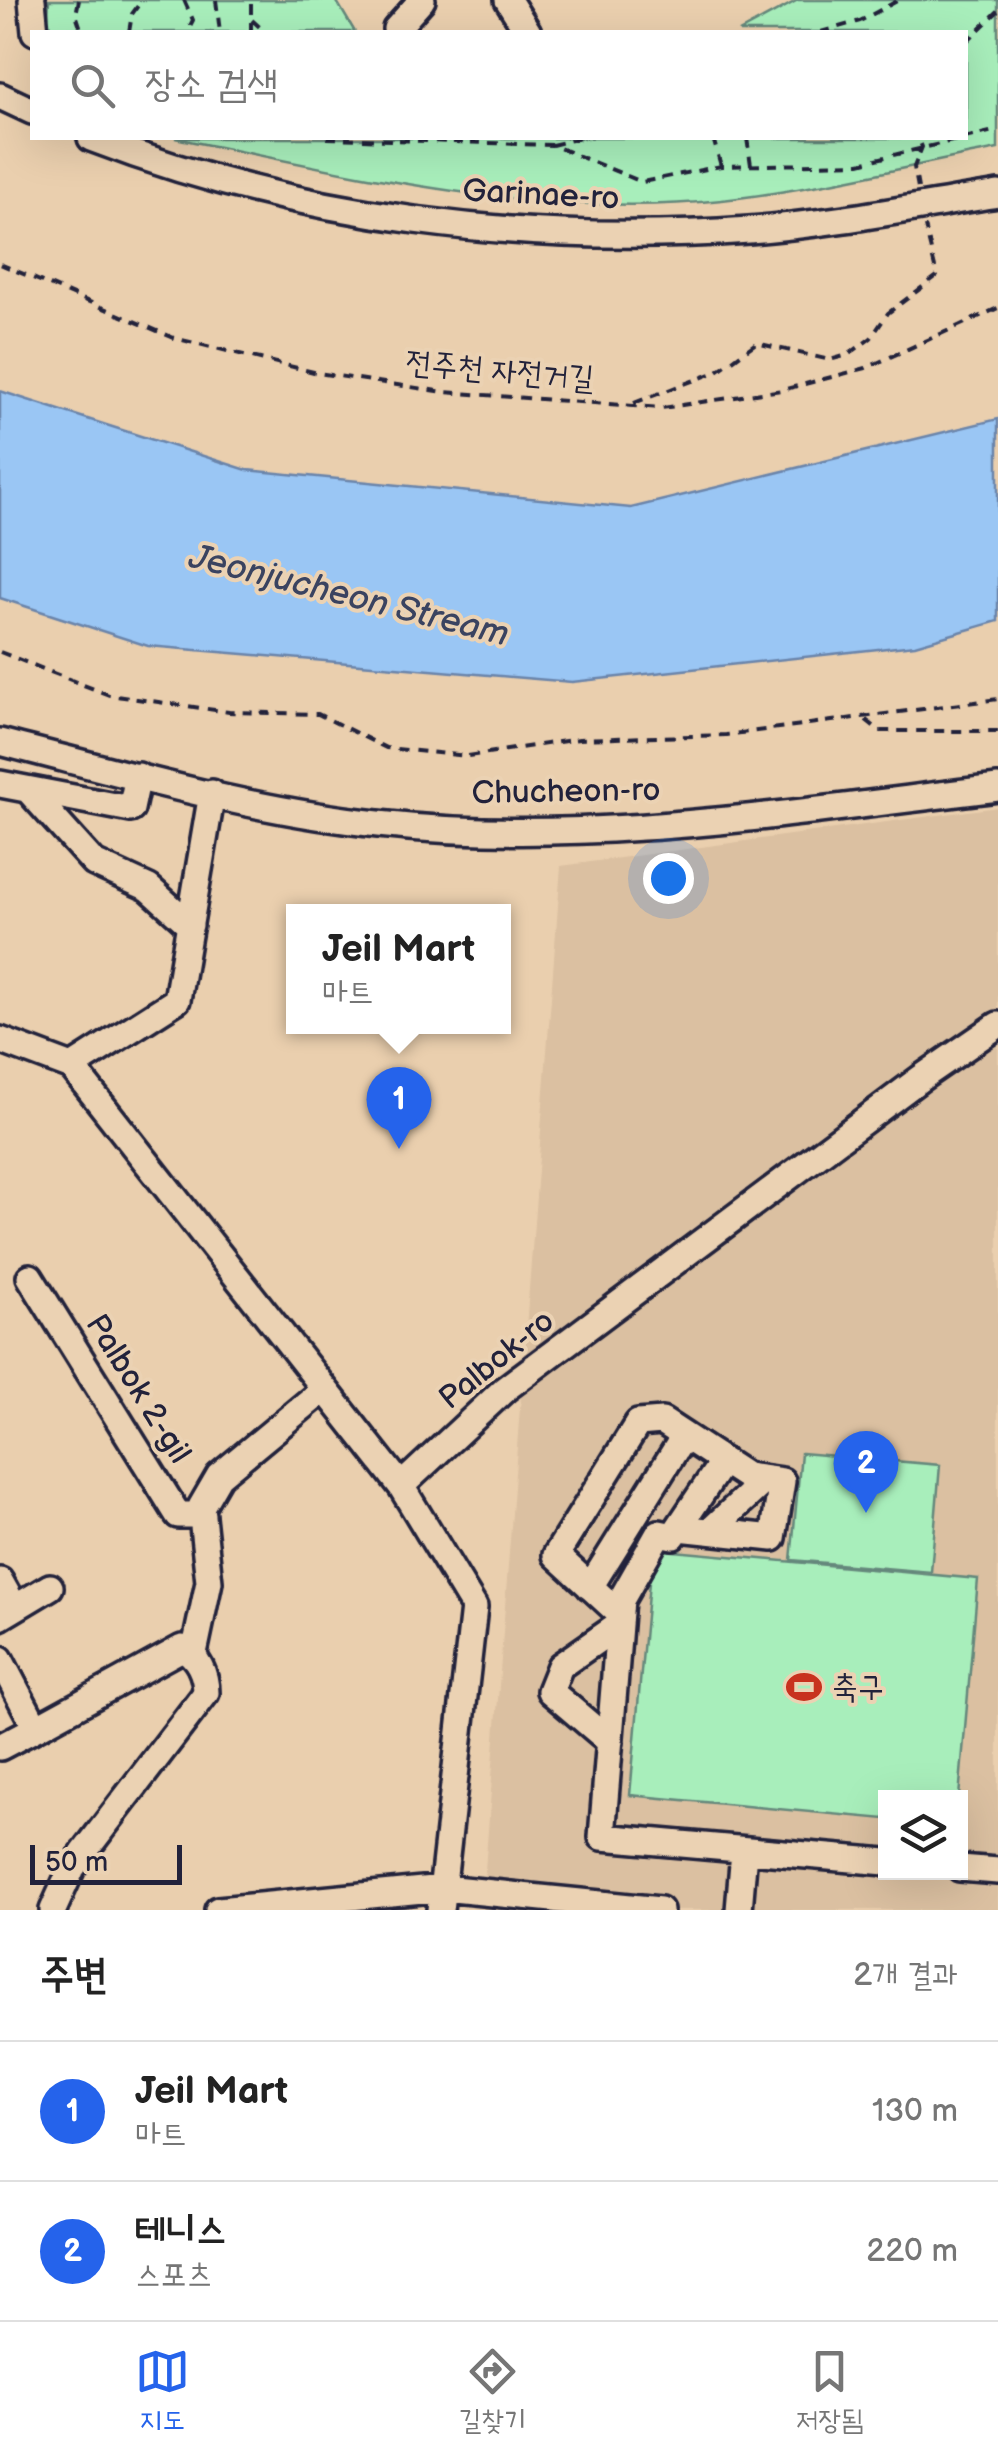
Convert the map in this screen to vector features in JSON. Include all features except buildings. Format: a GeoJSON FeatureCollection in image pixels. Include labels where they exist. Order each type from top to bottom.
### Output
{"type":"FeatureCollection","features":[{"type":"Feature","properties":{"kind":"street"},"geometry":{"type":"LineString","coordinates":[[32,0],[34,30]]}},
{"type":"Feature","properties":{"kind":"street"},"geometry":{"type":"LineString","coordinates":[[396,29],[422,0]]}},
{"type":"Feature","properties":{"kind":"street"},"geometry":{"type":"LineString","coordinates":[[508,0],[527,30]]}},
{"type":"Feature","properties":{"kind":"street"},"geometry":{"type":"LineString","coordinates":[[0,96],[30,110]]}},
{"type":"Feature","properties":{"kind":"street","name":"Garinae-ro"},"geometry":{"type":"LineString","coordinates":[[96,140],[163,165],[241,187],[398,218],[591,233],[750,230],[998,194]]}},
{"type":"Feature","properties":{"kind":"street","name":"Chucheon-ro"},"geometry":{"type":"LineString","coordinates":[[0,742],[212,793],[378,824],[568,831],[799,812],[998,788]]}},
{"type":"Feature","properties":{"kind":"street"},"geometry":{"type":"LineString","coordinates":[[0,784],[130,809],[138,776]]}},
{"type":"Feature","properties":{"kind":"street"},"geometry":{"type":"LineString","coordinates":[[30,792],[94,863],[149,888],[190,925]]}},
{"type":"Feature","properties":{"kind":"street"},"geometry":{"type":"LineString","coordinates":[[72,1066],[176,1000],[212,793]]}},
{"type":"Feature","properties":{"kind":"street","name":"Palbok-ro"},"geometry":{"type":"LineString","coordinates":[[401,1486],[505,1390],[921,1078],[998,1026]]}},
{"type":"Feature","properties":{"kind":"street"},"geometry":{"type":"LineString","coordinates":[[0,1040],[72,1066],[401,1486],[474,1607],[441,1899]]}},
{"type":"Feature","properties":{"kind":"street","name":"Palbok 2-gil"},"geometry":{"type":"LineString","coordinates":[[30,1278],[178,1515],[202,1514],[201,1507],[219,1476],[323,1390]]}},
{"type":"Feature","properties":{"kind":"street"},"geometry":{"type":"LineString","coordinates":[[620,1620],[556,1555],[638,1423],[662,1421],[746,1476],[782,1481],[773,1538],[680,1528]]}},
{"type":"Feature","properties":{"kind":"street"},"geometry":{"type":"LineString","coordinates":[[590,1587],[684,1436]]}},
{"type":"Feature","properties":{"kind":"street"},"geometry":{"type":"LineString","coordinates":[[723,1461],[674,1536],[658,1533],[621,1600],[602,1837],[878,1861]]}},
{"type":"Feature","properties":{"kind":"street"},"geometry":{"type":"LineString","coordinates":[[710,1531],[766,1479]]}},
{"type":"Feature","properties":{"kind":"street"},"geometry":{"type":"LineString","coordinates":[[53,1910],[72,1868],[206,1692],[206,1681],[194,1654],[209,1582],[202,1514]]}},
{"type":"Feature","properties":{"kind":"street"},"geometry":{"type":"LineString","coordinates":[[0,1581],[7,1613],[50,1587]]}},
{"type":"Feature","properties":{"kind":"street"},"geometry":{"type":"LineString","coordinates":[[610,1742],[550,1691],[560,1666],[620,1620]]}},
{"type":"Feature","properties":{"kind":"street"},"geometry":{"type":"LineString","coordinates":[[0,1747],[182,1648],[194,1654]]}},
{"type":"Feature","properties":{"kind":"street"},"geometry":{"type":"LineString","coordinates":[[0,1659],[36,1728]]}},
{"type":"Feature","properties":{"kind":"street"},"geometry":{"type":"LineString","coordinates":[[739,1910],[744,1852]]}},
{"type":"Feature","properties":{"kind":"street"},"geometry":{"type":"LineString","coordinates":[[968,1869],[998,1871]]}},
{"type":"Feature","properties":{"kind":"street"},"geometry":{"type":"LineString","coordinates":[[218,1910],[441,1899],[660,1910]]}},
{"type":"Feature","properties":{"kind":"path"},"geometry":{"type":"LineString","coordinates":[[79,0],[76,14],[81,30]]}},
{"type":"Feature","properties":{"kind":"path"},"geometry":{"type":"LineString","coordinates":[[130,30],[132,14],[142,0]]}},
{"type":"Feature","properties":{"kind":"path"},"geometry":{"type":"LineString","coordinates":[[184,0],[193,20],[190,26]]}},
{"type":"Feature","properties":{"kind":"path"},"geometry":{"type":"LineString","coordinates":[[216,0],[220,30]]}},
{"type":"Feature","properties":{"kind":"path"},"geometry":{"type":"LineString","coordinates":[[251,30],[252,0]]}},
{"type":"Feature","properties":{"kind":"path"},"geometry":{"type":"LineString","coordinates":[[828,30],[860,20],[898,0]]}},
{"type":"Feature","properties":{"kind":"path"},"geometry":{"type":"LineString","coordinates":[[968,40],[998,11]]}},
{"type":"Feature","properties":{"kind":"path"},"geometry":{"type":"LineString","coordinates":[[252,20],[263,30]]}},
{"type":"Feature","properties":{"kind":"path"},"geometry":{"type":"LineString","coordinates":[[968,137],[998,130]]}},
{"type":"Feature","properties":{"kind":"path"},"geometry":{"type":"LineString","coordinates":[[402,140],[552,144],[571,140]]}},
{"type":"Feature","properties":{"kind":"path"},"geometry":{"type":"LineString","coordinates":[[713,140],[721,166]]}},
{"type":"Feature","properties":{"kind":"path"},"geometry":{"type":"LineString","coordinates":[[747,140],[751,165]]}},
{"type":"Feature","properties":{"kind":"path"},"geometry":{"type":"LineString","coordinates":[[914,167],[922,147],[919,140]]}},
{"type":"Feature","properties":{"kind":"path"},"geometry":{"type":"LineString","coordinates":[[552,144],[642,182],[721,166],[860,163],[953,140]]}},
{"type":"Feature","properties":{"kind":"path"},"geometry":{"type":"LineString","coordinates":[[634,404],[666,388],[684,387],[700,380],[756,343],[830,360],[848,355],[871,338],[888,313],[937,276],[927,237]]}},
{"type":"Feature","properties":{"kind":"path","name":"전주천 자전거길"},"geometry":{"type":"LineString","coordinates":[[0,264],[174,338],[318,373],[444,392],[662,408],[731,398],[866,368],[998,308]]}},
{"type":"Feature","properties":{"kind":"path"},"geometry":{"type":"LineString","coordinates":[[0,652],[109,695],[229,712],[318,714],[386,748],[468,756],[579,739],[726,735],[866,720],[998,699]]}},
{"type":"Feature","properties":{"kind":"path"},"geometry":{"type":"LineString","coordinates":[[866,720],[880,731],[998,731]]}},
{"type":"Feature","properties":{"kind":"shaded area"},"geometry":{"type":"Polygon","coordinates":[[[998,807],[998,1910],[482,1910],[561,866],[998,807]]]}},
{"type":"Feature","properties":{"kind":"green space"},"geometry":{"type":"Polygon","coordinates":[[[49,0],[336,0],[354,30],[47,30],[49,0]]]}},
{"type":"Feature","properties":{"kind":"green space"},"geometry":{"type":"Polygon","coordinates":[[[798,0],[998,0],[998,149],[757,196],[653,205],[515,199],[447,190],[185,140],[968,140],[968,30],[743,30],[798,0]]]}},
{"type":"Feature","properties":{"kind":"green space"},"geometry":{"type":"Polygon","coordinates":[[[801,1453],[940,1465],[931,1572],[791,1560],[801,1453]]]}},
{"type":"Feature","properties":{"kind":"green space","name":"축구"},"geometry":{"type":"Polygon","coordinates":[[[652,1549],[978,1579],[960,1790],[878,1790],[878,1818],[630,1795],[652,1549]]]}},
{"type":"Feature","properties":{"kind":"water","name":"Jeonjucheon Stream"},"geometry":{"type":"Polygon","coordinates":[[[0,391],[247,470],[631,508],[998,419],[998,621],[915,645],[572,682],[148,646],[0,598],[0,391]]]}},
{"type":"Feature","properties":{"kind":"place","name":"Jeil Mart"},"geometry":{"type":"Point","coordinates":[399,1149]}},
{"type":"Feature","properties":{"kind":"place","name":"테니스"},"geometry":{"type":"Point","coordinates":[866,1513]}},
{"type":"Feature","properties":{"kind":"place","name":"축구"},"geometry":{"type":"Point","coordinates":[804,1687]}}]}
